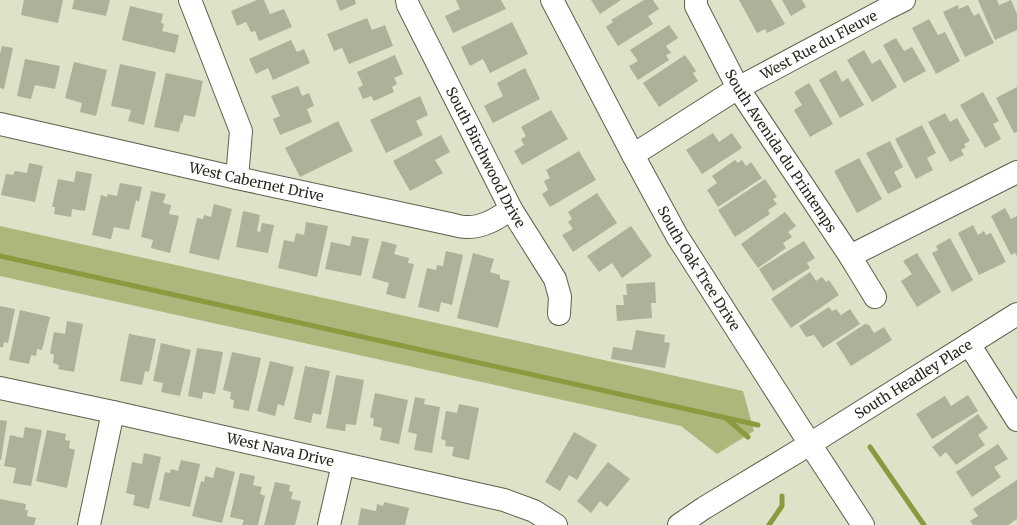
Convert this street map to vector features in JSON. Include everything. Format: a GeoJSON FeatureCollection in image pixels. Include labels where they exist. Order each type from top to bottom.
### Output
{"type":"FeatureCollection","features":[{"type":"Feature","properties":{"kind":"street"},"geometry":{"type":"LineString","coordinates":[[190,0],[241,131],[237,178]]}},
{"type":"Feature","properties":{"kind":"street","name":"South Birchwood Drive"},"geometry":{"type":"LineString","coordinates":[[407,0],[408,5],[511,209],[555,279],[560,297],[559,314]]}},
{"type":"Feature","properties":{"kind":"street","name":"South Oak Tree Drive"},"geometry":{"type":"LineString","coordinates":[[552,0],[677,236],[810,444],[864,525]]}},
{"type":"Feature","properties":{"kind":"street","name":"South Avenida du Printemps"},"geometry":{"type":"LineString","coordinates":[[696,0],[696,6],[738,88],[850,256],[875,297]]}},
{"type":"Feature","properties":{"kind":"street","name":"West Rue du Fleuve"},"geometry":{"type":"LineString","coordinates":[[633,155],[738,88],[904,0]]}},
{"type":"Feature","properties":{"kind":"street","name":"West Cabernet Drive"},"geometry":{"type":"LineString","coordinates":[[0,124],[237,178],[468,227],[482,225],[496,219],[511,209]]}},
{"type":"Feature","properties":{"kind":"street"},"geometry":{"type":"LineString","coordinates":[[850,256],[1017,172]]}},
{"type":"Feature","properties":{"kind":"street","name":"South Headley Place"},"geometry":{"type":"LineString","coordinates":[[691,522],[810,444],[1017,314]]}},
{"type":"Feature","properties":{"kind":"street"},"geometry":{"type":"LineString","coordinates":[[969,344],[1017,420]]}},
{"type":"Feature","properties":{"kind":"street","name":"West Nava Drive"},"geometry":{"type":"LineString","coordinates":[[0,388],[504,500],[534,511],[556,525]]}},
{"type":"Feature","properties":{"kind":"street"},"geometry":{"type":"LineString","coordinates":[[89,525],[113,412]]}},
{"type":"Feature","properties":{"kind":"street"},"geometry":{"type":"LineString","coordinates":[[328,525],[343,464]]}},
{"type":"Feature","properties":{"kind":"green space"},"geometry":{"type":"Polygon","coordinates":[[[0,226],[743,391],[754,431],[717,454],[681,426],[0,276],[0,226]]]}},
{"type":"Feature","properties":{"kind":"building"},"geometry":{"type":"Polygon","coordinates":[[[24,0],[63,0],[58,23],[21,15],[24,0]]]}},
{"type":"Feature","properties":{"kind":"building"},"geometry":{"type":"Polygon","coordinates":[[[74,0],[110,0],[106,16],[72,9],[74,0]]]}},
{"type":"Feature","properties":{"kind":"building"},"geometry":{"type":"Polygon","coordinates":[[[257,0],[264,0],[270,14],[284,9],[292,27],[259,41],[255,31],[251,32],[246,22],[237,26],[231,11],[257,0]]]}},
{"type":"Feature","properties":{"kind":"building"},"geometry":{"type":"Polygon","coordinates":[[[336,0],[355,0],[356,4],[340,11],[336,0]]]}},
{"type":"Feature","properties":{"kind":"building"},"geometry":{"type":"Polygon","coordinates":[[[456,0],[501,0],[506,9],[453,33],[445,16],[460,9],[456,0]]]}},
{"type":"Feature","properties":{"kind":"building"},"geometry":{"type":"Polygon","coordinates":[[[591,0],[621,0],[600,14],[591,0]]]}},
{"type":"Feature","properties":{"kind":"building"},"geometry":{"type":"Polygon","coordinates":[[[644,0],[653,0],[659,9],[648,16],[653,24],[618,46],[606,27],[613,22],[611,20],[644,0]]]}},
{"type":"Feature","properties":{"kind":"building"},"geometry":{"type":"Polygon","coordinates":[[[739,0],[771,0],[785,24],[767,33],[765,29],[757,33],[739,0]]]}},
{"type":"Feature","properties":{"kind":"building"},"geometry":{"type":"Polygon","coordinates":[[[782,0],[802,0],[806,7],[791,16],[782,0]]]}},
{"type":"Feature","properties":{"kind":"building"},"geometry":{"type":"Polygon","coordinates":[[[978,0],[997,0],[999,5],[1011,0],[1017,14],[1017,30],[995,40],[978,0]]]}},
{"type":"Feature","properties":{"kind":"building"},"geometry":{"type":"Polygon","coordinates":[[[958,5],[959,9],[968,5],[974,16],[979,13],[994,43],[965,57],[943,12],[958,5]]]}},
{"type":"Feature","properties":{"kind":"building"},"geometry":{"type":"Polygon","coordinates":[[[130,6],[163,14],[161,23],[164,24],[162,31],[179,35],[175,53],[122,40],[130,6]]]}},
{"type":"Feature","properties":{"kind":"building"},"geometry":{"type":"Polygon","coordinates":[[[367,18],[372,30],[385,25],[393,46],[349,64],[342,48],[334,51],[327,34],[367,18]]]}},
{"type":"Feature","properties":{"kind":"building"},"geometry":{"type":"Polygon","coordinates":[[[929,19],[938,35],[945,32],[960,61],[936,74],[912,28],[929,19]]]}},
{"type":"Feature","properties":{"kind":"building"},"geometry":{"type":"Polygon","coordinates":[[[512,22],[528,54],[490,73],[483,59],[470,66],[461,47],[512,22]]]}},
{"type":"Feature","properties":{"kind":"building"},"geometry":{"type":"Polygon","coordinates":[[[669,25],[678,38],[666,46],[671,53],[666,55],[669,60],[638,80],[629,66],[638,61],[630,50],[669,25]]]}},
{"type":"Feature","properties":{"kind":"building"},"geometry":{"type":"Polygon","coordinates":[[[896,38],[904,51],[912,47],[926,71],[904,83],[883,45],[896,38]]]}},
{"type":"Feature","properties":{"kind":"building"},"geometry":{"type":"Polygon","coordinates":[[[291,40],[297,52],[304,49],[310,63],[273,80],[268,68],[256,74],[249,59],[291,40]]]}},
{"type":"Feature","properties":{"kind":"building"},"geometry":{"type":"Polygon","coordinates":[[[2,46],[13,48],[4,89],[0,88],[0,54],[2,46]]]}},
{"type":"Feature","properties":{"kind":"building"},"geometry":{"type":"Polygon","coordinates":[[[864,50],[872,64],[880,59],[897,87],[872,102],[847,60],[864,50]]]}},
{"type":"Feature","properties":{"kind":"building"},"geometry":{"type":"Polygon","coordinates":[[[395,55],[403,74],[394,78],[397,84],[392,87],[394,92],[374,101],[371,96],[363,99],[358,88],[363,85],[357,72],[395,55]]]}},
{"type":"Feature","properties":{"kind":"building"},"geometry":{"type":"Polygon","coordinates":[[[685,55],[696,71],[693,73],[698,81],[659,107],[643,83],[685,55]]]}},
{"type":"Feature","properties":{"kind":"building"},"geometry":{"type":"Polygon","coordinates":[[[25,59],[60,66],[55,89],[35,85],[31,99],[17,96],[25,59]]]}},
{"type":"Feature","properties":{"kind":"building"},"geometry":{"type":"Polygon","coordinates":[[[74,62],[107,70],[96,116],[80,112],[82,103],[65,98],[74,62]]]}},
{"type":"Feature","properties":{"kind":"building"},"geometry":{"type":"Polygon","coordinates":[[[120,64],[156,72],[144,125],[128,121],[131,110],[111,106],[120,64]]]}},
{"type":"Feature","properties":{"kind":"building"},"geometry":{"type":"Polygon","coordinates":[[[525,68],[540,99],[493,123],[484,106],[503,96],[497,83],[525,68]]]}},
{"type":"Feature","properties":{"kind":"building"},"geometry":{"type":"Polygon","coordinates":[[[836,70],[842,82],[848,78],[864,105],[840,118],[819,80],[836,70]]]}},
{"type":"Feature","properties":{"kind":"building"},"geometry":{"type":"Polygon","coordinates":[[[166,73],[203,81],[195,117],[184,115],[179,132],[154,127],[166,73]]]}},
{"type":"Feature","properties":{"kind":"building"},"geometry":{"type":"Polygon","coordinates":[[[809,83],[833,124],[810,137],[794,110],[802,105],[794,92],[809,83]]]}},
{"type":"Feature","properties":{"kind":"building"},"geometry":{"type":"Polygon","coordinates":[[[298,86],[302,96],[309,93],[314,106],[307,109],[312,122],[280,135],[273,119],[280,116],[271,96],[298,86]]]}},
{"type":"Feature","properties":{"kind":"building"},"geometry":{"type":"Polygon","coordinates":[[[1017,87],[1017,132],[1014,133],[996,98],[1017,87]]]}},
{"type":"Feature","properties":{"kind":"building"},"geometry":{"type":"Polygon","coordinates":[[[983,92],[999,121],[993,124],[1001,139],[985,148],[960,105],[983,92]]]}},
{"type":"Feature","properties":{"kind":"building"},"geometry":{"type":"Polygon","coordinates":[[[420,96],[428,115],[416,121],[423,135],[386,153],[370,120],[420,96]]]}},
{"type":"Feature","properties":{"kind":"building"},"geometry":{"type":"Polygon","coordinates":[[[551,110],[568,139],[522,165],[514,151],[524,145],[521,139],[526,136],[521,127],[551,110]]]}},
{"type":"Feature","properties":{"kind":"building"},"geometry":{"type":"Polygon","coordinates":[[[945,113],[950,122],[957,118],[970,141],[964,144],[966,147],[961,150],[964,155],[950,162],[928,122],[945,113]]]}},
{"type":"Feature","properties":{"kind":"building"},"geometry":{"type":"Polygon","coordinates":[[[338,121],[353,151],[300,177],[285,148],[338,121]]]}},
{"type":"Feature","properties":{"kind":"building"},"geometry":{"type":"Polygon","coordinates":[[[922,125],[936,153],[927,158],[933,170],[916,179],[895,139],[922,125]]]}},
{"type":"Feature","properties":{"kind":"building"},"geometry":{"type":"Polygon","coordinates":[[[713,133],[719,142],[732,133],[742,148],[702,174],[686,150],[713,133]]]}},
{"type":"Feature","properties":{"kind":"building"},"geometry":{"type":"Polygon","coordinates":[[[441,135],[450,152],[435,160],[443,173],[410,191],[393,161],[441,135]]]}},
{"type":"Feature","properties":{"kind":"building"},"geometry":{"type":"Polygon","coordinates":[[[890,141],[903,167],[894,172],[902,187],[888,194],[866,153],[890,141]]]}},
{"type":"Feature","properties":{"kind":"building"},"geometry":{"type":"Polygon","coordinates":[[[579,151],[596,180],[550,207],[542,194],[548,190],[544,181],[550,178],[546,170],[579,151]]]}},
{"type":"Feature","properties":{"kind":"building"},"geometry":{"type":"Polygon","coordinates":[[[859,158],[882,199],[857,213],[834,171],[859,158]]]}},
{"type":"Feature","properties":{"kind":"building"},"geometry":{"type":"Polygon","coordinates":[[[735,160],[738,163],[742,160],[746,166],[751,162],[762,178],[718,207],[707,190],[717,183],[712,176],[735,160]]]}},
{"type":"Feature","properties":{"kind":"building"},"geometry":{"type":"Polygon","coordinates":[[[29,163],[43,166],[35,202],[1,195],[6,174],[13,175],[15,171],[27,173],[29,163]]]}},
{"type":"Feature","properties":{"kind":"building"},"geometry":{"type":"Polygon","coordinates":[[[76,171],[92,174],[85,211],[72,209],[71,217],[54,214],[55,207],[52,207],[58,179],[74,182],[76,171]]]}},
{"type":"Feature","properties":{"kind":"building"},"geometry":{"type":"Polygon","coordinates":[[[765,179],[777,197],[773,199],[777,204],[768,210],[770,214],[735,237],[718,210],[765,179]]]}},
{"type":"Feature","properties":{"kind":"building"},"geometry":{"type":"Polygon","coordinates":[[[120,183],[142,187],[139,202],[136,200],[129,230],[114,227],[111,239],[92,235],[101,195],[107,197],[108,194],[117,196],[120,183]]]}},
{"type":"Feature","properties":{"kind":"building"},"geometry":{"type":"Polygon","coordinates":[[[151,191],[166,194],[163,203],[171,205],[169,214],[179,216],[170,253],[151,248],[153,240],[141,237],[151,191]]]}},
{"type":"Feature","properties":{"kind":"building"},"geometry":{"type":"Polygon","coordinates":[[[597,193],[617,223],[573,252],[562,235],[573,229],[568,222],[572,219],[568,212],[597,193]]]}},
{"type":"Feature","properties":{"kind":"building"},"geometry":{"type":"Polygon","coordinates":[[[214,204],[232,209],[219,260],[189,253],[197,218],[203,219],[204,215],[211,217],[214,204]]]}},
{"type":"Feature","properties":{"kind":"building"},"geometry":{"type":"Polygon","coordinates":[[[1005,208],[1011,219],[1017,216],[1017,256],[1015,253],[1011,255],[991,216],[1005,208]]]}},
{"type":"Feature","properties":{"kind":"building"},"geometry":{"type":"Polygon","coordinates":[[[243,211],[260,215],[257,231],[260,232],[262,223],[274,225],[268,253],[236,247],[243,211]]]}},
{"type":"Feature","properties":{"kind":"building"},"geometry":{"type":"Polygon","coordinates":[[[785,212],[796,226],[788,232],[792,237],[783,243],[786,248],[758,268],[741,244],[785,212]]]}},
{"type":"Feature","properties":{"kind":"building"},"geometry":{"type":"Polygon","coordinates":[[[306,222],[328,226],[317,277],[278,268],[284,240],[294,242],[296,233],[304,235],[306,222]]]}},
{"type":"Feature","properties":{"kind":"building"},"geometry":{"type":"Polygon","coordinates":[[[973,225],[978,235],[984,231],[986,235],[991,233],[1006,262],[979,275],[958,233],[973,225]]]}},
{"type":"Feature","properties":{"kind":"building"},"geometry":{"type":"Polygon","coordinates":[[[631,226],[652,256],[622,278],[612,263],[599,272],[587,256],[631,226]]]}},
{"type":"Feature","properties":{"kind":"building"},"geometry":{"type":"Polygon","coordinates":[[[352,236],[369,239],[361,276],[325,269],[331,242],[350,246],[352,236]]]}},
{"type":"Feature","properties":{"kind":"building"},"geometry":{"type":"Polygon","coordinates":[[[950,238],[973,280],[952,292],[932,253],[938,250],[936,246],[950,238]]]}},
{"type":"Feature","properties":{"kind":"building"},"geometry":{"type":"Polygon","coordinates":[[[382,241],[397,245],[394,254],[409,258],[408,263],[414,264],[405,299],[386,294],[389,283],[372,278],[382,241]]]}},
{"type":"Feature","properties":{"kind":"building"},"geometry":{"type":"Polygon","coordinates":[[[804,241],[815,258],[807,263],[810,268],[773,291],[759,269],[804,241]]]}},
{"type":"Feature","properties":{"kind":"building"},"geometry":{"type":"Polygon","coordinates":[[[446,251],[463,255],[452,305],[441,302],[439,312],[418,307],[427,268],[436,270],[437,265],[443,266],[446,251]]]}},
{"type":"Feature","properties":{"kind":"building"},"geometry":{"type":"Polygon","coordinates":[[[473,253],[494,259],[490,272],[500,275],[500,279],[510,281],[498,328],[457,318],[473,253]]]}},
{"type":"Feature","properties":{"kind":"building"},"geometry":{"type":"Polygon","coordinates":[[[917,253],[941,292],[917,307],[901,281],[912,274],[903,261],[917,253]]]}},
{"type":"Feature","properties":{"kind":"building"},"geometry":{"type":"Polygon","coordinates":[[[810,272],[816,281],[822,277],[826,282],[829,280],[839,295],[791,328],[771,299],[810,272]]]}},
{"type":"Feature","properties":{"kind":"building"},"geometry":{"type":"Polygon","coordinates":[[[655,282],[656,303],[651,303],[652,318],[617,321],[616,305],[624,305],[623,295],[627,295],[626,284],[655,282]]]}},
{"type":"Feature","properties":{"kind":"building"},"geometry":{"type":"Polygon","coordinates":[[[0,306],[15,309],[8,343],[4,342],[3,347],[0,347],[0,306]]]}},
{"type":"Feature","properties":{"kind":"building"},"geometry":{"type":"Polygon","coordinates":[[[829,307],[832,311],[836,309],[841,315],[850,309],[860,324],[823,348],[814,335],[806,337],[799,326],[829,307]]]}},
{"type":"Feature","properties":{"kind":"building"},"geometry":{"type":"Polygon","coordinates":[[[20,310],[50,317],[42,350],[37,349],[36,356],[31,355],[29,364],[9,360],[20,310]]]}},
{"type":"Feature","properties":{"kind":"building"},"geometry":{"type":"Polygon","coordinates":[[[67,321],[83,324],[74,372],[58,369],[59,365],[53,363],[54,355],[50,353],[54,332],[65,334],[67,321]]]}},
{"type":"Feature","properties":{"kind":"building"},"geometry":{"type":"Polygon","coordinates":[[[865,324],[869,325],[874,333],[884,327],[892,340],[851,366],[836,343],[865,324]]]}},
{"type":"Feature","properties":{"kind":"building"},"geometry":{"type":"Polygon","coordinates":[[[636,330],[665,335],[664,342],[670,343],[665,368],[611,359],[613,347],[632,350],[636,330]]]}},
{"type":"Feature","properties":{"kind":"building"},"geometry":{"type":"Polygon","coordinates":[[[129,334],[156,339],[149,372],[145,371],[142,385],[120,381],[129,334]]]}},
{"type":"Feature","properties":{"kind":"building"},"geometry":{"type":"Polygon","coordinates":[[[161,343],[191,350],[180,396],[161,392],[163,383],[153,381],[161,343]]]}},
{"type":"Feature","properties":{"kind":"building"},"geometry":{"type":"Polygon","coordinates":[[[197,348],[223,352],[215,394],[203,392],[202,399],[188,396],[197,348]]]}},
{"type":"Feature","properties":{"kind":"building"},"geometry":{"type":"Polygon","coordinates":[[[232,352],[261,358],[249,411],[233,408],[234,400],[230,399],[231,392],[223,390],[232,352]]]}},
{"type":"Feature","properties":{"kind":"building"},"geometry":{"type":"Polygon","coordinates":[[[270,361],[294,367],[284,406],[278,404],[275,416],[257,411],[270,361]]]}},
{"type":"Feature","properties":{"kind":"building"},"geometry":{"type":"Polygon","coordinates":[[[305,366],[330,371],[321,415],[313,413],[311,423],[294,419],[305,366]]]}},
{"type":"Feature","properties":{"kind":"building"},"geometry":{"type":"Polygon","coordinates":[[[336,375],[364,380],[356,425],[346,424],[345,431],[326,428],[336,375]]]}},
{"type":"Feature","properties":{"kind":"building"},"geometry":{"type":"Polygon","coordinates":[[[375,393],[408,400],[399,444],[380,440],[382,428],[373,426],[374,419],[370,417],[375,393]]]}},
{"type":"Feature","properties":{"kind":"building"},"geometry":{"type":"Polygon","coordinates":[[[968,395],[978,411],[932,439],[916,414],[945,396],[951,406],[968,395]]]}},
{"type":"Feature","properties":{"kind":"building"},"geometry":{"type":"Polygon","coordinates":[[[415,397],[425,399],[424,404],[440,407],[432,453],[414,450],[417,434],[408,432],[415,397]]]}},
{"type":"Feature","properties":{"kind":"building"},"geometry":{"type":"Polygon","coordinates":[[[459,404],[479,408],[469,460],[452,456],[454,447],[445,446],[446,441],[441,439],[446,411],[457,413],[459,404]]]}},
{"type":"Feature","properties":{"kind":"building"},"geometry":{"type":"Polygon","coordinates":[[[978,414],[988,428],[978,435],[985,445],[956,465],[946,452],[940,457],[932,447],[978,414]]]}},
{"type":"Feature","properties":{"kind":"building"},"geometry":{"type":"Polygon","coordinates":[[[0,420],[7,421],[1,460],[0,460],[0,420]]]}},
{"type":"Feature","properties":{"kind":"building"},"geometry":{"type":"Polygon","coordinates":[[[25,427],[42,430],[31,486],[13,483],[16,468],[4,466],[10,435],[23,438],[25,427]]]}},
{"type":"Feature","properties":{"kind":"building"},"geometry":{"type":"Polygon","coordinates":[[[47,430],[66,434],[65,440],[70,441],[69,448],[75,450],[67,488],[36,481],[47,430]]]}},
{"type":"Feature","properties":{"kind":"building"},"geometry":{"type":"Polygon","coordinates":[[[574,432],[597,445],[577,480],[569,475],[560,491],[545,482],[574,432]]]}},
{"type":"Feature","properties":{"kind":"building"},"geometry":{"type":"Polygon","coordinates":[[[998,444],[1008,459],[994,467],[1001,477],[972,497],[956,472],[998,444]]]}},
{"type":"Feature","properties":{"kind":"building"},"geometry":{"type":"Polygon","coordinates":[[[144,453],[161,457],[149,509],[133,505],[135,495],[126,493],[132,462],[142,464],[144,453]]]}},
{"type":"Feature","properties":{"kind":"building"},"geometry":{"type":"Polygon","coordinates":[[[181,460],[200,464],[190,507],[159,500],[165,472],[170,473],[171,469],[178,471],[181,460]]]}},
{"type":"Feature","properties":{"kind":"building"},"geometry":{"type":"Polygon","coordinates":[[[608,462],[630,479],[607,507],[600,501],[591,513],[577,501],[608,462]]]}},
{"type":"Feature","properties":{"kind":"building"},"geometry":{"type":"Polygon","coordinates":[[[216,467],[235,472],[222,523],[192,516],[201,481],[204,482],[205,476],[213,478],[216,467]]]}},
{"type":"Feature","properties":{"kind":"building"},"geometry":{"type":"Polygon","coordinates":[[[240,473],[255,476],[253,485],[262,487],[260,494],[265,496],[258,525],[242,525],[244,520],[230,517],[240,473]]]}},
{"type":"Feature","properties":{"kind":"building"},"geometry":{"type":"Polygon","coordinates":[[[1017,480],[1017,519],[1008,525],[973,525],[970,521],[978,516],[973,509],[1017,480]]]}},
{"type":"Feature","properties":{"kind":"building"},"geometry":{"type":"Polygon","coordinates":[[[275,482],[290,485],[289,491],[293,492],[291,499],[301,501],[295,525],[264,525],[275,482]]]}},
{"type":"Feature","properties":{"kind":"building"},"geometry":{"type":"Polygon","coordinates":[[[0,499],[26,504],[25,510],[28,510],[27,516],[36,518],[34,525],[0,525],[0,499]]]}},
{"type":"Feature","properties":{"kind":"building"},"geometry":{"type":"Polygon","coordinates":[[[384,502],[409,508],[405,525],[358,525],[361,508],[376,511],[377,504],[383,506],[384,502]]]}},
{"type":"Feature","properties":{"kind":"waterway"},"geometry":{"type":"LineString","coordinates":[[0,256],[758,425]]}},
{"type":"Feature","properties":{"kind":"waterway"},"geometry":{"type":"LineString","coordinates":[[727,419],[748,437]]}},
{"type":"Feature","properties":{"kind":"waterway"},"geometry":{"type":"LineString","coordinates":[[870,447],[924,525]]}},
{"type":"Feature","properties":{"kind":"waterway"},"geometry":{"type":"LineString","coordinates":[[769,525],[782,506],[782,496]]}}]}
